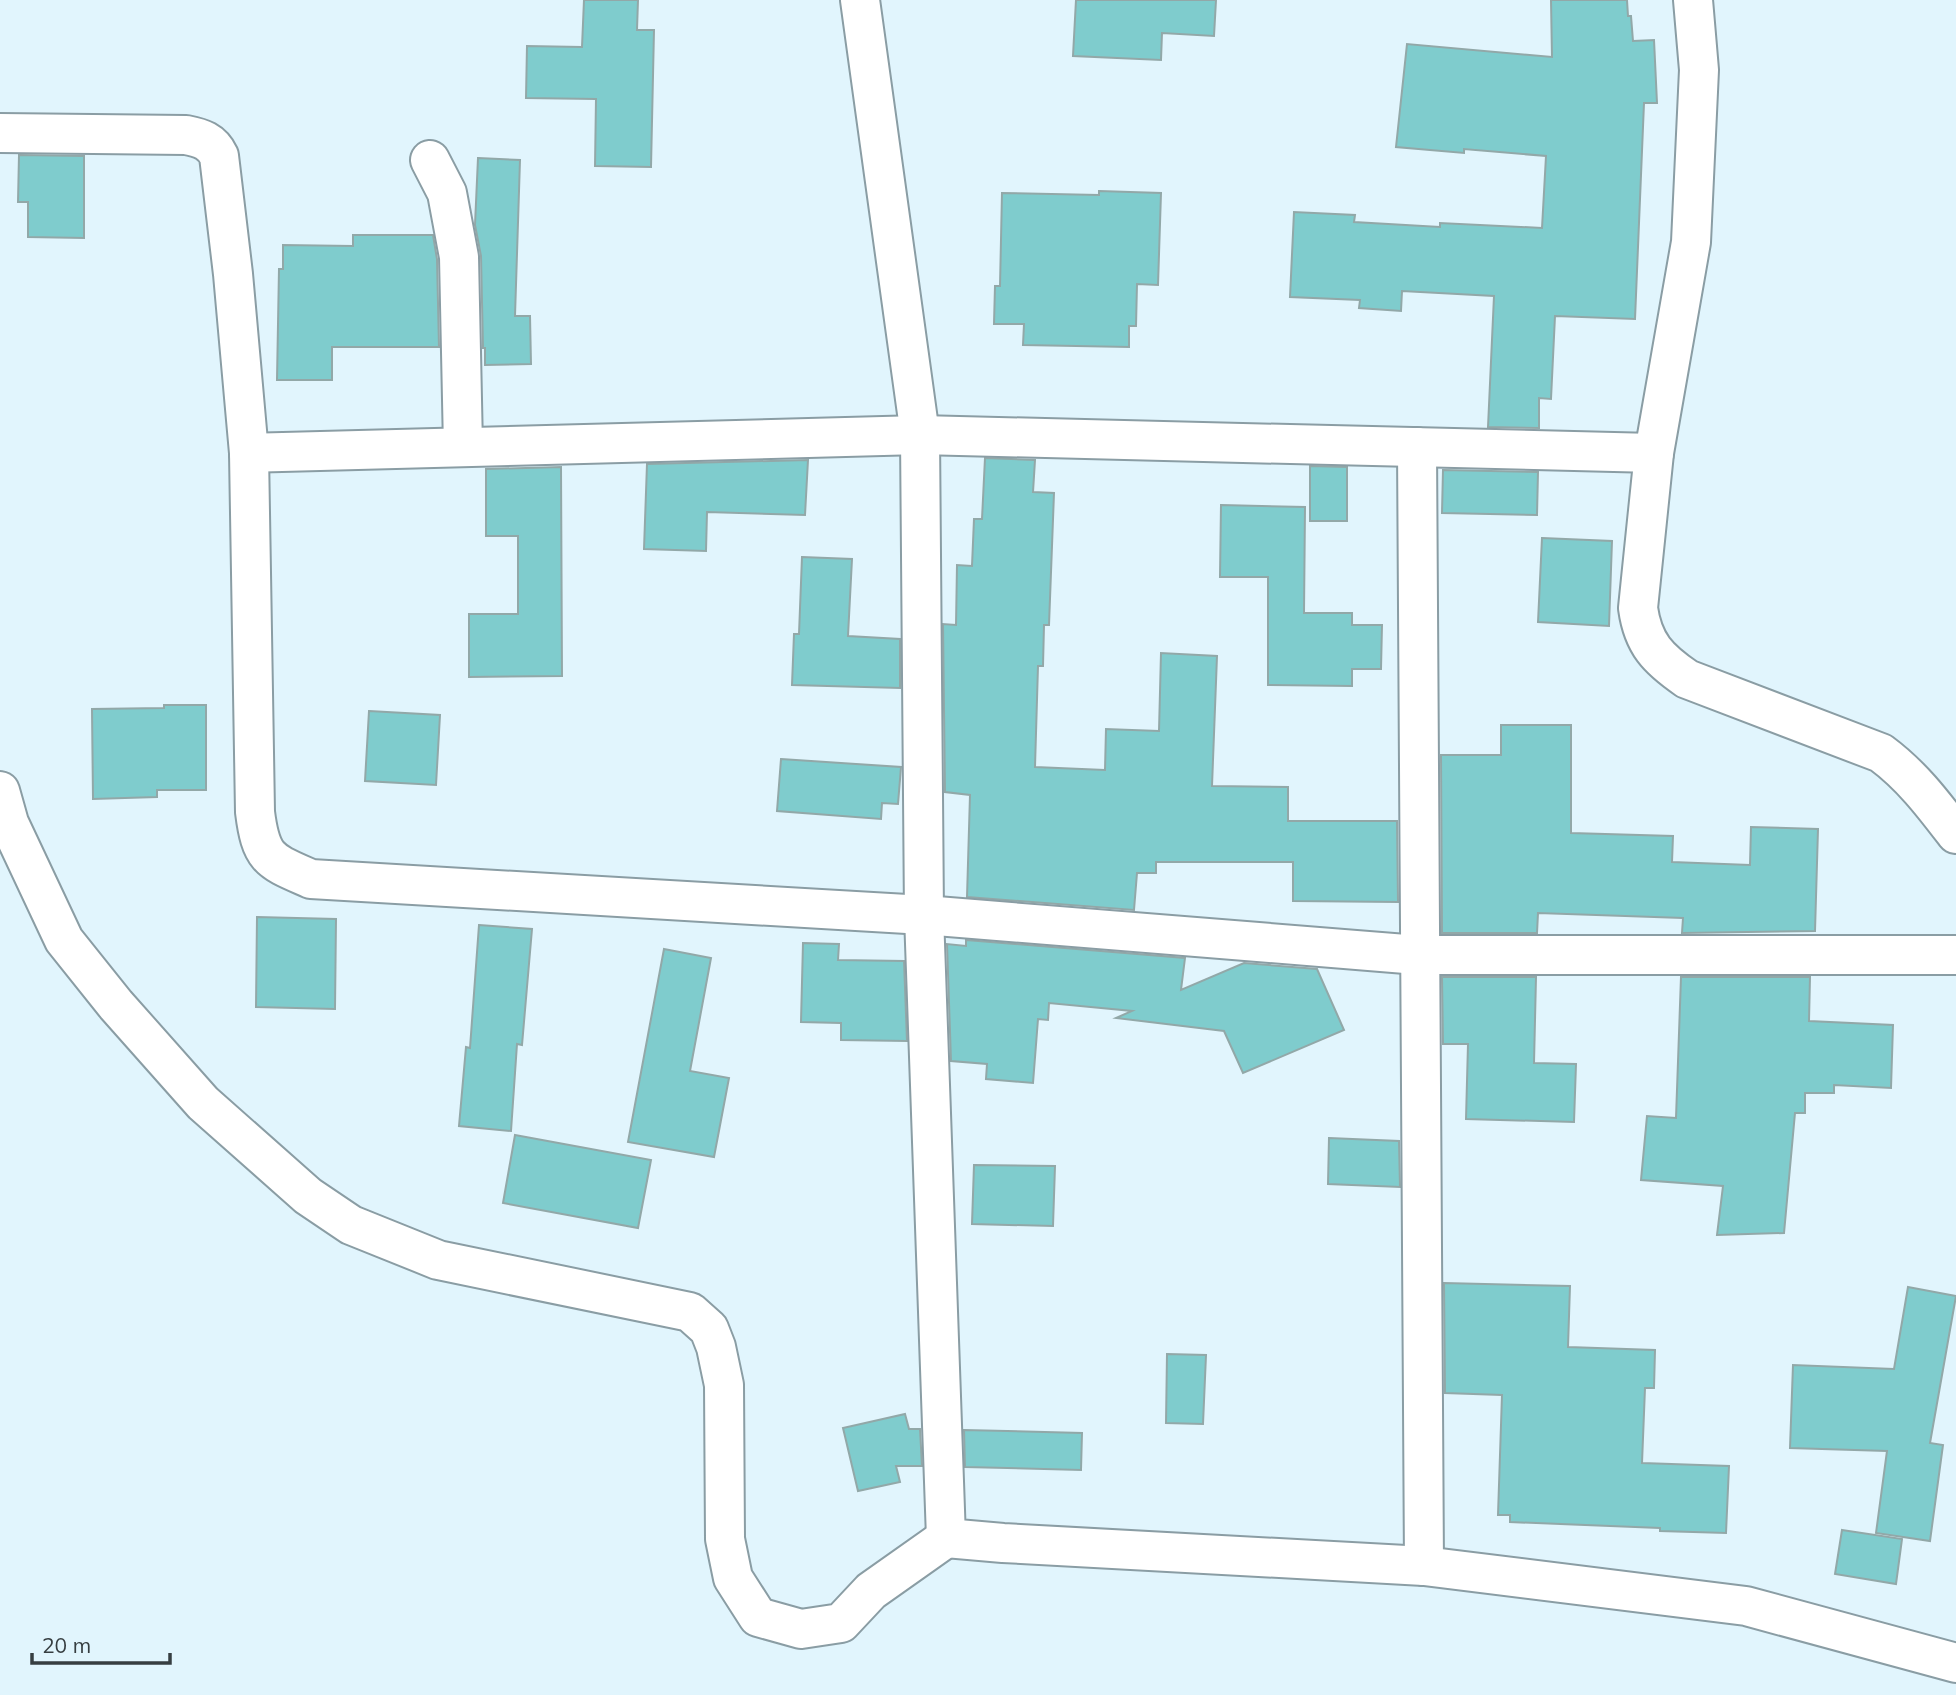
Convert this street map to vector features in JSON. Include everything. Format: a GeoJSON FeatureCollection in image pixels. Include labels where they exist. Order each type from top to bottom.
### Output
{"type":"FeatureCollection","features":[{"type":"Feature","properties":{"kind":"street"},"geometry":{"type":"LineString","coordinates":[[860,0],[920,435],[924,915],[946,1538]]}},
{"type":"Feature","properties":{"kind":"street"},"geometry":{"type":"LineString","coordinates":[[1693,0],[1699,70],[1691,242],[1654,453],[1638,608],[1641,627],[1650,645],[1664,663],[1687,679],[1881,753],[1904,770],[1924,791],[1956,834]]}},
{"type":"Feature","properties":{"kind":"street"},"geometry":{"type":"LineString","coordinates":[[0,133],[186,135],[209,142],[219,156],[249,453],[255,812],[264,853],[279,865],[311,879],[924,915],[1418,954],[1956,955]]}},
{"type":"Feature","properties":{"kind":"street"},"geometry":{"type":"LineString","coordinates":[[430,160],[447,193],[459,257],[463,447]]}},
{"type":"Feature","properties":{"kind":"street"},"geometry":{"type":"LineString","coordinates":[[249,453],[920,435],[1654,453]]}},
{"type":"Feature","properties":{"kind":"street"},"geometry":{"type":"LineString","coordinates":[[1417,447],[1423,1566]]}},
{"type":"Feature","properties":{"kind":"street"},"geometry":{"type":"LineString","coordinates":[[0,791],[9,823],[64,940],[116,1005],[203,1103],[308,1196],[351,1225],[438,1260],[690,1312],[709,1329],[724,1385],[726,1539],[733,1578],[758,1617],[801,1629],[841,1623],[871,1591],[946,1538],[1423,1566],[1746,1606],[1956,1662]]}},
{"type":"Feature","properties":{"kind":"building"},"geometry":{"type":"Polygon","coordinates":[[[584,0],[638,0],[637,30],[654,30],[651,167],[595,166],[596,99],[526,98],[527,46],[582,47],[584,0]]]}},
{"type":"Feature","properties":{"kind":"building"},"geometry":{"type":"Polygon","coordinates":[[[1076,0],[1216,0],[1214,36],[1162,33],[1161,60],[1073,56],[1076,0]]]}},
{"type":"Feature","properties":{"kind":"building"},"geometry":{"type":"Polygon","coordinates":[[[1551,0],[1627,0],[1633,41],[1654,40],[1657,103],[1644,103],[1635,319],[1555,316],[1551,399],[1539,398],[1539,428],[1488,427],[1494,296],[1402,291],[1401,311],[1359,308],[1360,300],[1290,297],[1294,212],[1355,215],[1354,222],[1440,227],[1440,223],[1542,228],[1546,156],[1396,147],[1407,44],[1552,57],[1551,0]]]}},
{"type":"Feature","properties":{"kind":"building"},"geometry":{"type":"Polygon","coordinates":[[[19,155],[84,156],[84,238],[28,237],[28,202],[18,202],[19,155]]]}},
{"type":"Feature","properties":{"kind":"building"},"geometry":{"type":"Polygon","coordinates":[[[478,158],[520,160],[515,316],[530,316],[531,364],[485,365],[481,256],[475,225],[478,158]]]}},
{"type":"Feature","properties":{"kind":"building"},"geometry":{"type":"Polygon","coordinates":[[[1099,191],[1161,193],[1158,285],[1137,284],[1136,326],[1129,326],[1129,347],[1023,345],[1024,324],[994,324],[995,286],[1000,286],[1002,193],[1099,195],[1099,191]]]}},
{"type":"Feature","properties":{"kind":"building"},"geometry":{"type":"Polygon","coordinates":[[[353,235],[433,235],[437,259],[439,347],[332,347],[332,380],[277,380],[279,269],[283,269],[283,245],[353,246],[353,235]]]}},
{"type":"Feature","properties":{"kind":"building"},"geometry":{"type":"Polygon","coordinates":[[[985,458],[1035,460],[1033,492],[1054,493],[1049,625],[1044,625],[1043,666],[1038,666],[1035,767],[1105,770],[1106,729],[1159,731],[1161,653],[1217,656],[1212,786],[1288,787],[1288,821],[1397,821],[1398,902],[1293,901],[1293,862],[1156,862],[1156,873],[1137,873],[1134,910],[967,897],[970,795],[945,792],[943,624],[956,625],[957,565],[972,566],[974,519],[982,519],[985,458]]]}},
{"type":"Feature","properties":{"kind":"building"},"geometry":{"type":"Polygon","coordinates":[[[808,460],[805,515],[707,512],[706,551],[644,549],[647,464],[808,460]]]}},
{"type":"Feature","properties":{"kind":"building"},"geometry":{"type":"Polygon","coordinates":[[[1310,466],[1347,467],[1347,521],[1310,521],[1310,466]]]}},
{"type":"Feature","properties":{"kind":"building"},"geometry":{"type":"Polygon","coordinates":[[[561,467],[562,676],[469,677],[469,614],[518,614],[518,536],[486,536],[486,469],[561,467]]]}},
{"type":"Feature","properties":{"kind":"building"},"geometry":{"type":"Polygon","coordinates":[[[1443,470],[1538,472],[1537,515],[1442,513],[1443,470]]]}},
{"type":"Feature","properties":{"kind":"building"},"geometry":{"type":"Polygon","coordinates":[[[1221,505],[1305,507],[1304,613],[1352,613],[1352,625],[1382,625],[1381,669],[1352,669],[1352,686],[1268,685],[1268,577],[1220,577],[1221,505]]]}},
{"type":"Feature","properties":{"kind":"building"},"geometry":{"type":"Polygon","coordinates":[[[1542,538],[1612,541],[1609,626],[1538,622],[1542,538]]]}},
{"type":"Feature","properties":{"kind":"building"},"geometry":{"type":"Polygon","coordinates":[[[802,557],[852,559],[848,636],[900,639],[900,688],[792,685],[794,634],[799,634],[802,557]]]}},
{"type":"Feature","properties":{"kind":"building"},"geometry":{"type":"Polygon","coordinates":[[[164,705],[206,705],[206,790],[157,790],[157,797],[93,799],[92,709],[164,708],[164,705]]]}},
{"type":"Feature","properties":{"kind":"building"},"geometry":{"type":"Polygon","coordinates":[[[369,711],[440,715],[436,785],[365,781],[369,711]]]}},
{"type":"Feature","properties":{"kind":"building"},"geometry":{"type":"Polygon","coordinates":[[[1501,725],[1571,725],[1571,833],[1673,836],[1672,862],[1750,865],[1751,827],[1818,829],[1815,931],[1682,933],[1683,918],[1538,913],[1537,933],[1442,933],[1441,755],[1501,755],[1501,725]]]}},
{"type":"Feature","properties":{"kind":"building"},"geometry":{"type":"Polygon","coordinates":[[[781,759],[901,767],[898,804],[882,803],[881,819],[777,811],[781,759]]]}},
{"type":"Feature","properties":{"kind":"building"},"geometry":{"type":"Polygon","coordinates":[[[257,917],[336,919],[335,1009],[256,1007],[257,917]]]}},
{"type":"Feature","properties":{"kind":"building"},"geometry":{"type":"Polygon","coordinates":[[[479,925],[532,929],[522,1045],[517,1044],[511,1131],[459,1126],[466,1047],[470,1048],[479,925]]]}},
{"type":"Feature","properties":{"kind":"building"},"geometry":{"type":"Polygon","coordinates":[[[966,940],[1185,958],[1181,990],[1244,963],[1317,969],[1344,1030],[1243,1073],[1224,1031],[1116,1018],[1132,1011],[1049,1003],[1048,1020],[1038,1019],[1033,1083],[986,1079],[987,1064],[951,1061],[947,944],[966,946],[966,940]]]}},
{"type":"Feature","properties":{"kind":"building"},"geometry":{"type":"Polygon","coordinates":[[[803,943],[839,944],[838,960],[904,961],[907,1041],[841,1040],[841,1023],[801,1022],[803,943]]]}},
{"type":"Feature","properties":{"kind":"building"},"geometry":{"type":"Polygon","coordinates":[[[664,949],[711,958],[690,1071],[729,1078],[714,1157],[628,1142],[664,949]]]}},
{"type":"Feature","properties":{"kind":"building"},"geometry":{"type":"Polygon","coordinates":[[[1442,977],[1536,977],[1534,1063],[1576,1064],[1574,1122],[1466,1119],[1468,1044],[1443,1044],[1442,977]]]}},
{"type":"Feature","properties":{"kind":"building"},"geometry":{"type":"Polygon","coordinates":[[[1681,977],[1810,977],[1809,1021],[1893,1025],[1891,1088],[1834,1085],[1834,1093],[1805,1093],[1805,1113],[1795,1113],[1784,1233],[1717,1235],[1723,1186],[1641,1180],[1647,1116],[1676,1118],[1681,977]]]}},
{"type":"Feature","properties":{"kind":"building"},"geometry":{"type":"Polygon","coordinates":[[[515,1135],[651,1160],[638,1228],[503,1203],[515,1135]]]}},
{"type":"Feature","properties":{"kind":"building"},"geometry":{"type":"Polygon","coordinates":[[[1329,1138],[1399,1141],[1400,1187],[1328,1184],[1329,1138]]]}},
{"type":"Feature","properties":{"kind":"building"},"geometry":{"type":"Polygon","coordinates":[[[974,1165],[1055,1166],[1053,1226],[972,1224],[974,1165]]]}},
{"type":"Feature","properties":{"kind":"building"},"geometry":{"type":"Polygon","coordinates":[[[1444,1283],[1570,1286],[1568,1347],[1655,1350],[1654,1388],[1645,1388],[1642,1463],[1729,1466],[1726,1533],[1510,1522],[1510,1515],[1498,1515],[1502,1395],[1445,1393],[1444,1283]]]}},
{"type":"Feature","properties":{"kind":"building"},"geometry":{"type":"Polygon","coordinates":[[[1908,1287],[1956,1296],[1930,1443],[1943,1445],[1930,1541],[1876,1533],[1887,1451],[1790,1448],[1793,1365],[1894,1369],[1908,1287]]]}},
{"type":"Feature","properties":{"kind":"building"},"geometry":{"type":"Polygon","coordinates":[[[1167,1354],[1206,1355],[1203,1424],[1166,1423],[1167,1354]]]}},
{"type":"Feature","properties":{"kind":"building"},"geometry":{"type":"Polygon","coordinates":[[[905,1414],[909,1429],[920,1429],[922,1466],[896,1466],[900,1482],[858,1491],[843,1428],[905,1414]]]}},
{"type":"Feature","properties":{"kind":"building"},"geometry":{"type":"Polygon","coordinates":[[[964,1430],[1082,1433],[1081,1470],[965,1467],[964,1430]]]}},
{"type":"Feature","properties":{"kind":"building"},"geometry":{"type":"Polygon","coordinates":[[[1842,1530],[1902,1539],[1896,1584],[1835,1574],[1842,1530]]]}}]}
